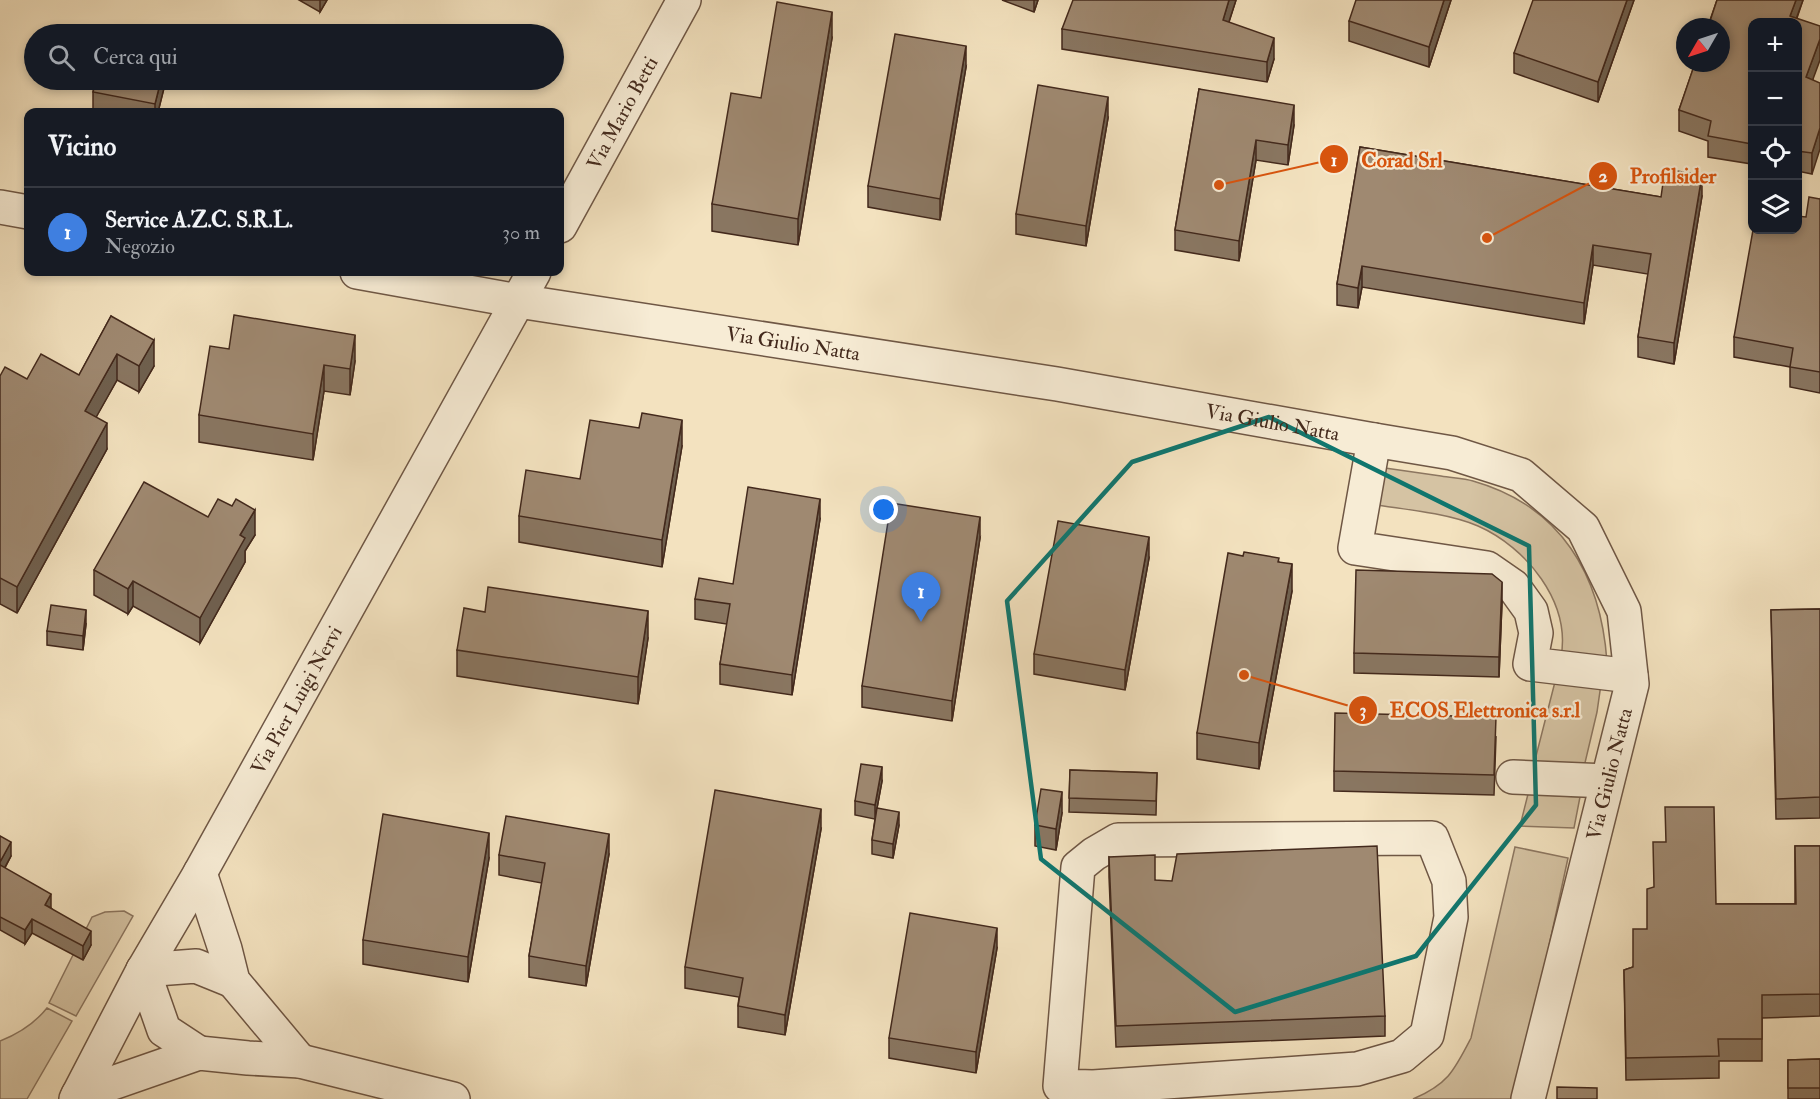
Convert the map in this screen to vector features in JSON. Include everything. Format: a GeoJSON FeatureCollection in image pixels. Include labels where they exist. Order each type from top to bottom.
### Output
{"type":"FeatureCollection","features":[{"type":"Feature","properties":{"kind":"street","name":"Via Mario Betti"},"geometry":{"type":"LineString","coordinates":[[564,218],[684,0]]}},
{"type":"Feature","properties":{"kind":"street"},"geometry":{"type":"LineString","coordinates":[[0,207],[24,211]]}},
{"type":"Feature","properties":{"kind":"street","name":"Via Giulio Natta"},"geometry":{"type":"LineString","coordinates":[[379,276],[518,301],[1057,384],[1452,453],[1521,476],[1583,528],[1624,612],[1632,684],[1528,1099]]}},
{"type":"Feature","properties":{"kind":"street"},"geometry":{"type":"LineString","coordinates":[[518,301],[532,276]]}},
{"type":"Feature","properties":{"kind":"street","name":"Via Pier Luigi Nervi"},"geometry":{"type":"LineString","coordinates":[[76,1097],[142,970],[200,873],[518,301]]}},
{"type":"Feature","properties":{"kind":"street"},"geometry":{"type":"LineString","coordinates":[[1374,440],[1355,548],[1487,568],[1514,586],[1531,611],[1536,633],[1530,664],[1631,676]]}},
{"type":"Feature","properties":{"kind":"street"},"geometry":{"type":"LineString","coordinates":[[1513,777],[1607,782]]}},
{"type":"Feature","properties":{"kind":"street"},"geometry":{"type":"LineString","coordinates":[[1432,838],[1449,881],[1450,917],[1427,1035],[1402,1056],[1357,1069],[1094,1093],[1060,1086],[1078,867],[1094,854],[1118,840],[1432,838]]}},
{"type":"Feature","properties":{"kind":"street"},"geometry":{"type":"LineString","coordinates":[[200,873],[233,981],[300,1061]]}},
{"type":"Feature","properties":{"kind":"street"},"geometry":{"type":"LineString","coordinates":[[233,981],[196,966],[142,970],[164,1030],[199,1053],[248,1059],[300,1061],[453,1099]]}},
{"type":"Feature","properties":{"kind":"street"},"geometry":{"type":"LineString","coordinates":[[76,1097],[199,1053]]}},
{"type":"Feature","properties":{"kind":"highlighted area"},"geometry":{"type":"Polygon","coordinates":[[[1269,417],[1529,546],[1536,805],[1416,956],[1235,1012],[1041,859],[1007,601],[1132,462],[1269,417]]]}},
{"type":"Feature","properties":{"kind":"shaded area"},"geometry":{"type":"Polygon","coordinates":[[[1378,467],[1473,481],[1504,492],[1530,508],[1552,526],[1571,548],[1585,573],[1596,601],[1607,662],[1561,657],[1562,636],[1559,616],[1552,597],[1528,562],[1496,535],[1453,518],[1369,504],[1378,467]]]}},
{"type":"Feature","properties":{"kind":"shaded area"},"geometry":{"type":"Polygon","coordinates":[[[1557,674],[1601,684],[1584,767],[1534,764],[1557,674]]]}},
{"type":"Feature","properties":{"kind":"shaded area"},"geometry":{"type":"Polygon","coordinates":[[[1528,794],[1580,797],[1574,828],[1520,826],[1528,794]]]}},
{"type":"Feature","properties":{"kind":"shaded area"},"geometry":{"type":"Polygon","coordinates":[[[1515,847],[1568,858],[1516,1099],[1413,1099],[1434,1088],[1449,1075],[1471,1038],[1515,847]]]}},
{"type":"Feature","properties":{"kind":"shaded area"},"geometry":{"type":"Polygon","coordinates":[[[124,911],[133,916],[76,1016],[49,1003],[92,917],[105,912],[124,911]]]}},
{"type":"Feature","properties":{"kind":"shaded area"},"geometry":{"type":"Polygon","coordinates":[[[47,1008],[72,1021],[27,1099],[0,1099],[0,1041],[26,1028],[47,1008]]]}},
{"type":"Feature","properties":{"kind":"building"},"geometry":{"type":"Polygon","coordinates":[[[1073,0],[1229,0],[1223,20],[1274,38],[1267,62],[1062,29],[1073,0]]]}},
{"type":"Feature","properties":{"kind":"building"},"geometry":{"type":"Polygon","coordinates":[[[1356,0],[1444,0],[1429,47],[1349,21],[1356,0]]]}},
{"type":"Feature","properties":{"kind":"building"},"geometry":{"type":"Polygon","coordinates":[[[1533,0],[1627,0],[1598,82],[1514,53],[1533,0]]]}},
{"type":"Feature","properties":{"kind":"building"},"geometry":{"type":"Polygon","coordinates":[[[1717,0],[1796,0],[1790,16],[1796,18],[1748,18],[1748,143],[1708,136],[1711,121],[1679,110],[1692,72],[1730,72],[1730,18],[1711,18],[1717,0]]]}},
{"type":"Feature","properties":{"kind":"building"},"geometry":{"type":"Polygon","coordinates":[[[777,2],[832,12],[798,219],[712,204],[731,93],[761,98],[777,2]]]}},
{"type":"Feature","properties":{"kind":"building"},"geometry":{"type":"Polygon","coordinates":[[[1802,20],[1820,26],[1820,39],[1806,77],[1820,83],[1820,128],[1812,153],[1802,152],[1802,20]]]}},
{"type":"Feature","properties":{"kind":"building"},"geometry":{"type":"Polygon","coordinates":[[[895,34],[966,46],[940,199],[868,186],[895,34]]]}},
{"type":"Feature","properties":{"kind":"building"},"geometry":{"type":"Polygon","coordinates":[[[1038,85],[1108,97],[1086,226],[1016,214],[1038,85]]]}},
{"type":"Feature","properties":{"kind":"building"},"geometry":{"type":"Polygon","coordinates":[[[1199,89],[1294,105],[1288,145],[1256,140],[1239,241],[1175,230],[1199,89]]]}},
{"type":"Feature","properties":{"kind":"building"},"geometry":{"type":"Polygon","coordinates":[[[94,90],[158,90],[155,104],[93,92],[94,90]]]}},
{"type":"Feature","properties":{"kind":"building"},"geometry":{"type":"Polygon","coordinates":[[[1360,147],[1661,197],[1665,169],[1702,175],[1674,343],[1638,337],[1651,254],[1593,245],[1584,303],[1362,266],[1358,288],[1337,284],[1360,147]]]}},
{"type":"Feature","properties":{"kind":"building"},"geometry":{"type":"Polygon","coordinates":[[[1809,197],[1820,199],[1820,372],[1790,367],[1793,348],[1734,337],[1752,234],[1802,234],[1802,217],[1806,217],[1809,197]]]}},
{"type":"Feature","properties":{"kind":"building"},"geometry":{"type":"Polygon","coordinates":[[[234,315],[355,335],[350,369],[324,365],[313,434],[199,415],[210,346],[229,349],[234,315]]]}},
{"type":"Feature","properties":{"kind":"building"},"geometry":{"type":"Polygon","coordinates":[[[111,316],[154,340],[139,366],[117,354],[85,411],[107,423],[17,587],[0,578],[0,376],[5,367],[27,379],[41,354],[79,375],[111,316]]]}},
{"type":"Feature","properties":{"kind":"building"},"geometry":{"type":"Polygon","coordinates":[[[642,413],[682,420],[662,540],[519,516],[526,470],[580,479],[590,420],[639,428],[642,413]]]}},
{"type":"Feature","properties":{"kind":"building"},"geometry":{"type":"Polygon","coordinates":[[[144,482],[208,517],[218,499],[232,506],[236,499],[255,510],[240,535],[245,538],[200,618],[133,581],[128,589],[94,570],[144,482]]]}},
{"type":"Feature","properties":{"kind":"building"},"geometry":{"type":"Polygon","coordinates":[[[748,487],[820,499],[792,675],[720,664],[730,604],[695,599],[699,578],[733,584],[748,487]]]}},
{"type":"Feature","properties":{"kind":"building"},"geometry":{"type":"Polygon","coordinates":[[[891,503],[980,517],[952,701],[862,686],[891,503]]]}},
{"type":"Feature","properties":{"kind":"building"},"geometry":{"type":"Polygon","coordinates":[[[1058,521],[1149,537],[1125,670],[1034,654],[1058,521]]]}},
{"type":"Feature","properties":{"kind":"building"},"geometry":{"type":"Polygon","coordinates":[[[1244,552],[1279,558],[1278,562],[1292,564],[1259,743],[1197,733],[1228,553],[1243,556],[1244,552]]]}},
{"type":"Feature","properties":{"kind":"building"},"geometry":{"type":"Polygon","coordinates":[[[1356,570],[1492,574],[1502,582],[1499,657],[1354,653],[1356,570]]]}},
{"type":"Feature","properties":{"kind":"building"},"geometry":{"type":"Polygon","coordinates":[[[488,587],[648,611],[638,677],[457,650],[464,608],[485,612],[488,587]]]}},
{"type":"Feature","properties":{"kind":"building"},"geometry":{"type":"Polygon","coordinates":[[[51,605],[86,610],[83,636],[47,631],[51,605]]]}},
{"type":"Feature","properties":{"kind":"building"},"geometry":{"type":"Polygon","coordinates":[[[1820,609],[1820,797],[1776,799],[1771,610],[1820,609]]]}},
{"type":"Feature","properties":{"kind":"building"},"geometry":{"type":"Polygon","coordinates":[[[1335,713],[1496,717],[1494,775],[1334,771],[1335,713]]]}},
{"type":"Feature","properties":{"kind":"building"},"geometry":{"type":"Polygon","coordinates":[[[861,764],[882,767],[875,805],[855,801],[861,764]]]}},
{"type":"Feature","properties":{"kind":"building"},"geometry":{"type":"Polygon","coordinates":[[[1070,770],[1157,773],[1156,801],[1069,798],[1070,770]]]}},
{"type":"Feature","properties":{"kind":"building"},"geometry":{"type":"Polygon","coordinates":[[[1041,789],[1062,792],[1056,829],[1035,825],[1041,789]]]}},
{"type":"Feature","properties":{"kind":"building"},"geometry":{"type":"Polygon","coordinates":[[[715,790],[821,809],[785,1015],[738,1006],[743,978],[685,967],[715,790]]]}},
{"type":"Feature","properties":{"kind":"building"},"geometry":{"type":"Polygon","coordinates":[[[1665,807],[1714,807],[1716,904],[1796,904],[1795,846],[1820,846],[1820,994],[1762,995],[1762,1039],[1718,1039],[1719,1056],[1626,1058],[1624,970],[1633,967],[1633,929],[1647,929],[1647,889],[1654,887],[1653,842],[1666,842],[1665,807]]]}},
{"type":"Feature","properties":{"kind":"building"},"geometry":{"type":"Polygon","coordinates":[[[877,808],[899,812],[893,844],[872,840],[877,808]]]}},
{"type":"Feature","properties":{"kind":"building"},"geometry":{"type":"Polygon","coordinates":[[[383,814],[489,833],[468,957],[363,940],[383,814]]]}},
{"type":"Feature","properties":{"kind":"building"},"geometry":{"type":"Polygon","coordinates":[[[506,816],[609,834],[586,966],[529,956],[545,863],[499,855],[506,816]]]}},
{"type":"Feature","properties":{"kind":"building"},"geometry":{"type":"Polygon","coordinates":[[[0,836],[11,842],[0,862],[0,836]]]}},
{"type":"Feature","properties":{"kind":"building"},"geometry":{"type":"Polygon","coordinates":[[[1377,846],[1385,1016],[1116,1026],[1109,857],[1155,855],[1155,880],[1172,881],[1177,854],[1377,846]]]}},
{"type":"Feature","properties":{"kind":"building"},"geometry":{"type":"Polygon","coordinates":[[[0,865],[51,894],[45,905],[91,931],[83,946],[32,919],[25,930],[0,917],[0,865]]]}},
{"type":"Feature","properties":{"kind":"building"},"geometry":{"type":"Polygon","coordinates":[[[910,913],[997,928],[976,1052],[889,1038],[910,913]]]}},
{"type":"Feature","properties":{"kind":"building"},"geometry":{"type":"Polygon","coordinates":[[[1820,1059],[1820,1088],[1788,1088],[1788,1060],[1820,1059]]]}},
{"type":"Feature","properties":{"kind":"building"},"geometry":{"type":"Polygon","coordinates":[[[1557,1087],[1597,1088],[1597,1099],[1557,1099],[1557,1087]]]}},
{"type":"Feature","properties":{"kind":"place","name":"Corad Srl"},"geometry":{"type":"Point","coordinates":[1219,185]}},
{"type":"Feature","properties":{"kind":"place","name":"Profilsider"},"geometry":{"type":"Point","coordinates":[1487,238]}},
{"type":"Feature","properties":{"kind":"place","name":"Service A.Z.C. S.R.L."},"geometry":{"type":"Point","coordinates":[921,622]}},
{"type":"Feature","properties":{"kind":"place","name":"ECOS Elettronica s.r.l"},"geometry":{"type":"Point","coordinates":[1244,675]}}]}
